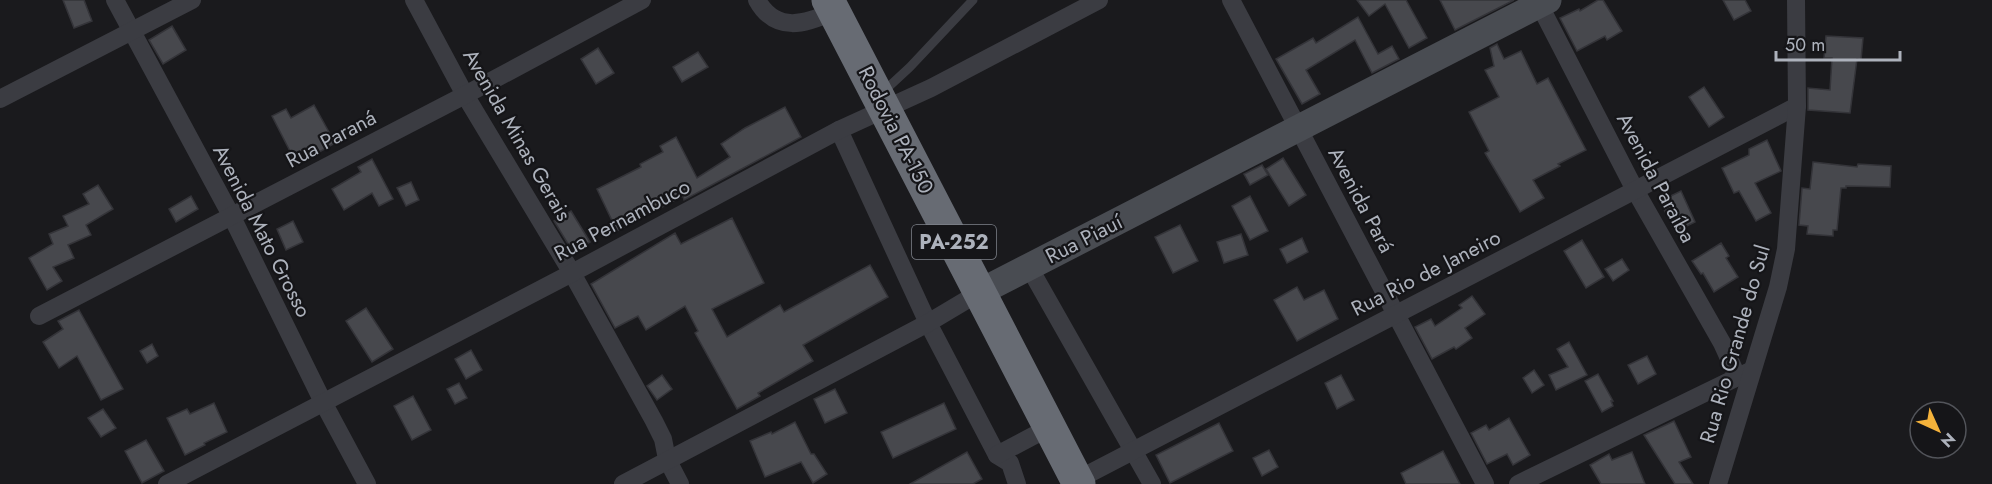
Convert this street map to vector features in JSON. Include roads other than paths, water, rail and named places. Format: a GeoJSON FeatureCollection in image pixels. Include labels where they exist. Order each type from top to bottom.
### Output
{"type":"FeatureCollection","features":[{"type":"Feature","properties":{"kind":"highway","name":"Rodovia PA-150"},"geometry":{"type":"LineString","coordinates":[[831,5],[1078,482]]}},
{"type":"Feature","properties":{"kind":"street","name":"Avenida Mato Grosso"},"geometry":{"type":"LineString","coordinates":[[115,0],[232,217],[323,402],[367,484]]}},
{"type":"Feature","properties":{"kind":"street"},"geometry":{"type":"LineString","coordinates":[[0,99],[192,0]]}},
{"type":"Feature","properties":{"kind":"street","name":"Avenida Minas Gerais"},"geometry":{"type":"LineString","coordinates":[[414,0],[465,95],[572,273],[654,421],[663,439],[667,459],[680,484]]}},
{"type":"Feature","properties":{"kind":"street","name":"Rua Paraná"},"geometry":{"type":"LineString","coordinates":[[39,316],[465,95],[642,0]]}},
{"type":"Feature","properties":{"kind":"street"},"geometry":{"type":"LineString","coordinates":[[757,0],[769,14],[791,24],[814,20],[831,5]]}},
{"type":"Feature","properties":{"kind":"street","name":"Rua Pernambuco"},"geometry":{"type":"LineString","coordinates":[[167,484],[572,273],[838,130],[883,102],[931,88],[1099,0]]}},
{"type":"Feature","properties":{"kind":"street","name":"Avenida Pará"},"geometry":{"type":"LineString","coordinates":[[1231,0],[1485,484]]}},
{"type":"Feature","properties":{"kind":"street","name":"Rua Rio Grande do Sul"},"geometry":{"type":"LineString","coordinates":[[1718,484],[1744,373],[1778,287],[1786,249],[1797,106],[1796,0]]}},
{"type":"Feature","properties":{"kind":"street","name":"Rua Piauí"},"geometry":{"type":"LineString","coordinates":[[623,484],[928,323],[980,292],[1299,130],[1541,2]]}},
{"type":"Feature","properties":{"kind":"street","name":"Avenida Paraíba"},"geometry":{"type":"LineString","coordinates":[[1541,2],[1635,190],[1722,343],[1744,373]]}},
{"type":"Feature","properties":{"kind":"street","name":"Rua Rio de Janeiro"},"geometry":{"type":"LineString","coordinates":[[1078,482],[1133,451],[1797,106]]}},
{"type":"Feature","properties":{"kind":"street"},"geometry":{"type":"LineString","coordinates":[[838,130],[928,323],[997,455],[1010,463],[1017,484]]}},
{"type":"Feature","properties":{"kind":"street"},"geometry":{"type":"LineString","coordinates":[[1029,267],[1152,484]]}},
{"type":"Feature","properties":{"kind":"street"},"geometry":{"type":"LineString","coordinates":[[1518,484],[1744,373]]}},
{"type":"Feature","properties":{"kind":"street"},"geometry":{"type":"LineString","coordinates":[[997,455],[1050,427]]}},
{"type":"Feature","properties":{"kind":"lane"},"geometry":{"type":"LineString","coordinates":[[883,102],[910,67],[973,0]]}}]}
